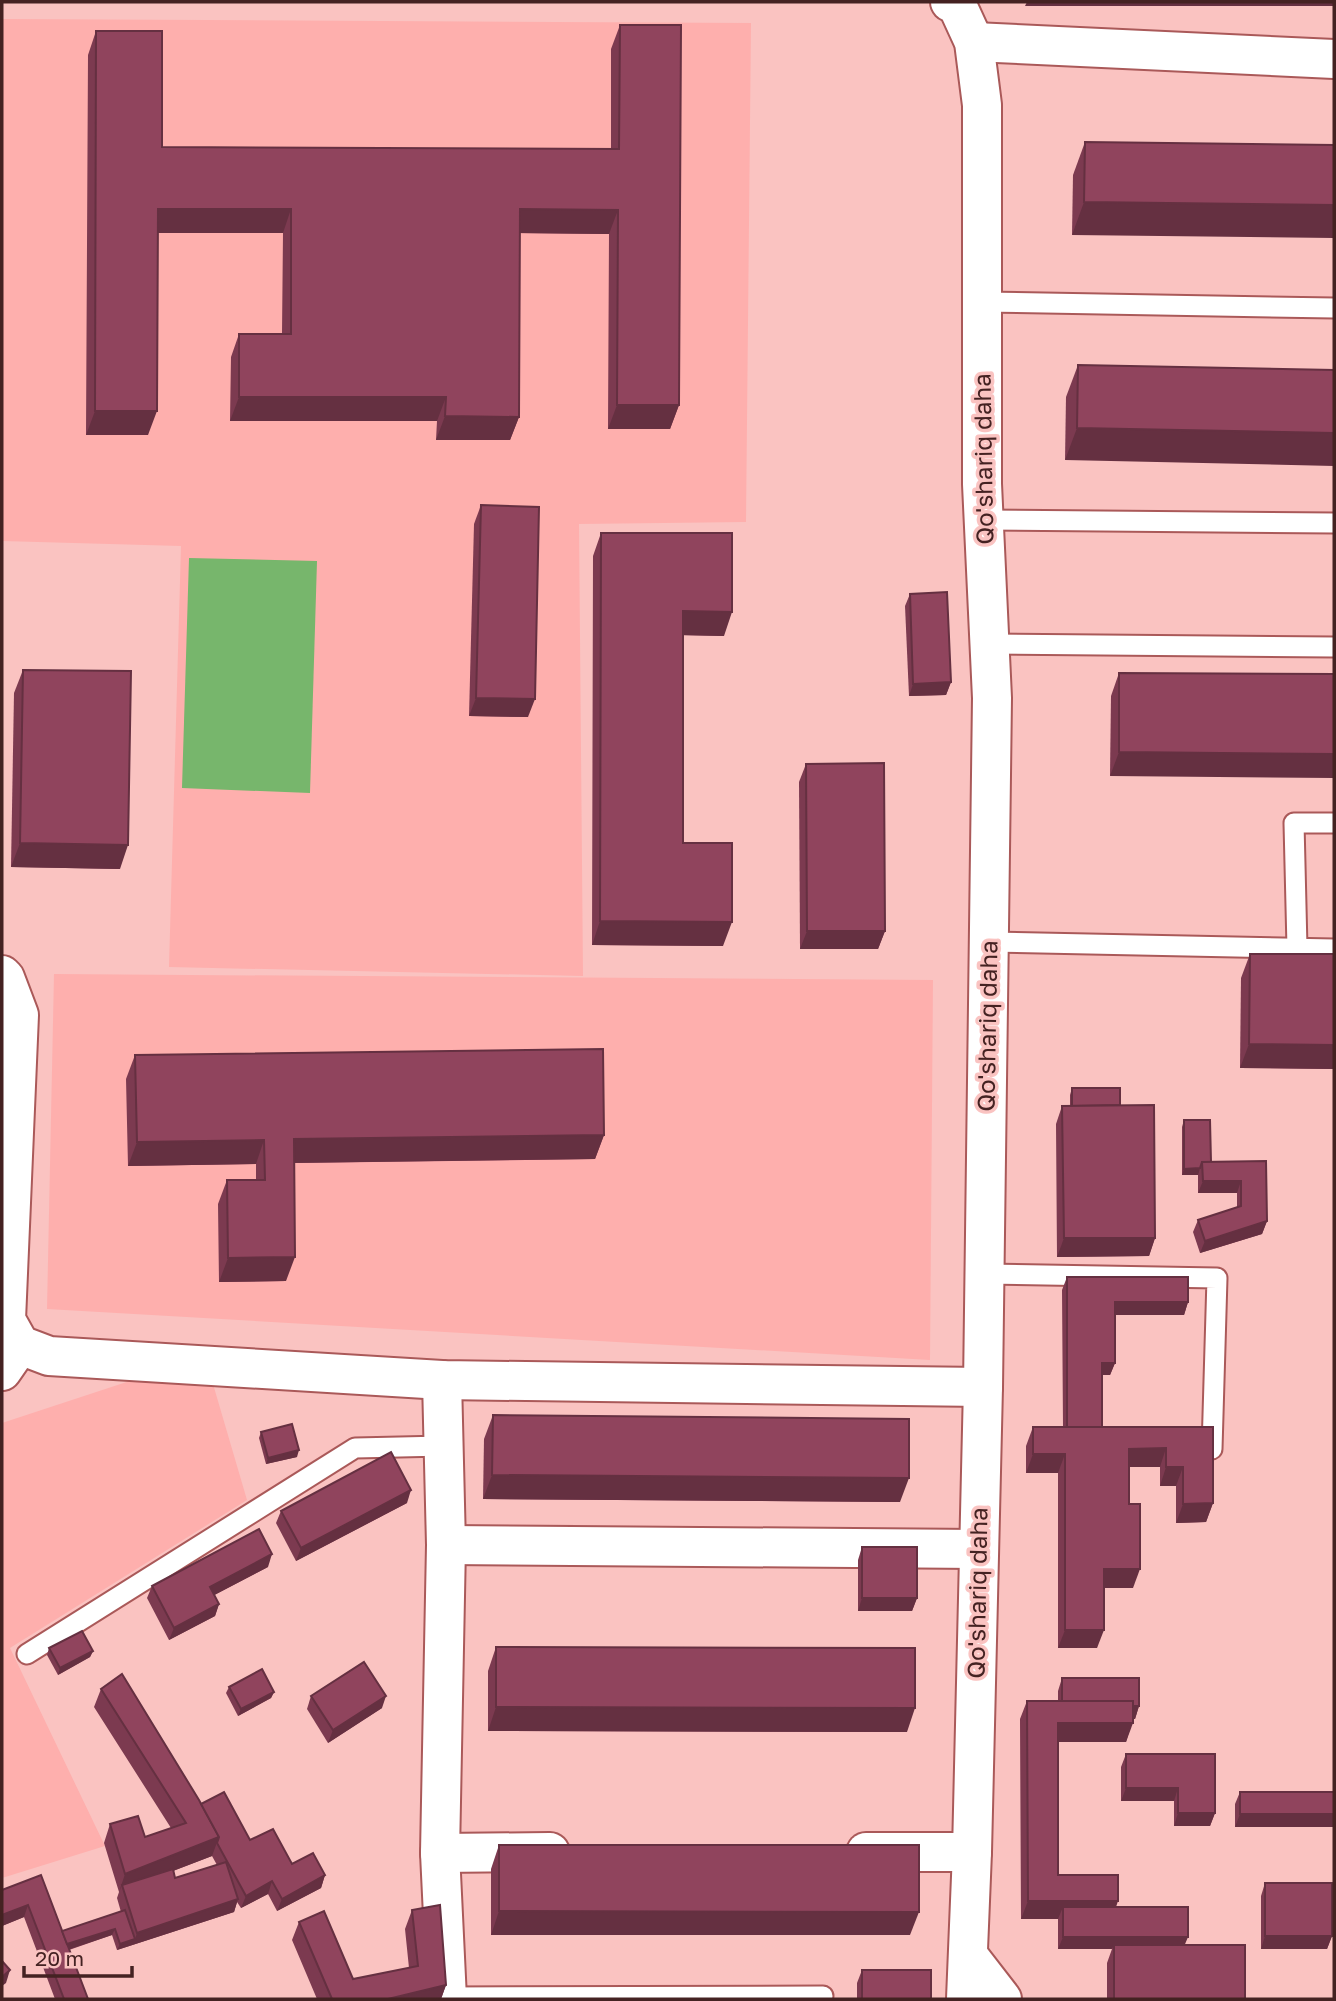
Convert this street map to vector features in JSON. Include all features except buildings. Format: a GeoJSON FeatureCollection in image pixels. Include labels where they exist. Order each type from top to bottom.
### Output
{"type":"FeatureCollection","features":[{"type":"Feature","properties":{"kind":"street","name":"Qo'shariq daha"},"geometry":{"type":"LineString","coordinates":[[955,3],[974,42],[982,104],[982,484],[992,711],[983,1387],[966,1999]]}},
{"type":"Feature","properties":{"kind":"street"},"geometry":{"type":"LineString","coordinates":[[974,42],[1334,59]]}},
{"type":"Feature","properties":{"kind":"street"},"geometry":{"type":"LineString","coordinates":[[2,975],[19,1015],[6,1320],[11,1358],[49,1356],[442,1380],[983,1387]]}},
{"type":"Feature","properties":{"kind":"street"},"geometry":{"type":"LineString","coordinates":[[442,1380],[446,1545],[440,1853],[447,1998]]}},
{"type":"Feature","properties":{"kind":"street"},"geometry":{"type":"LineString","coordinates":[[446,1545],[979,1549]]}},
{"type":"Feature","properties":{"kind":"street"},"geometry":{"type":"LineString","coordinates":[[440,1853],[580,1852]]}},
{"type":"Feature","properties":{"kind":"street"},"geometry":{"type":"LineString","coordinates":[[832,1852],[972,1852]]}},
{"type":"Feature","properties":{"kind":"street"},"geometry":{"type":"LineString","coordinates":[[968,1955],[1002,1999]]}},
{"type":"Feature","properties":{"kind":"lane"},"geometry":{"type":"LineString","coordinates":[[982,302],[1334,308]]}},
{"type":"Feature","properties":{"kind":"lane"},"geometry":{"type":"LineString","coordinates":[[984,520],[1334,523]]}},
{"type":"Feature","properties":{"kind":"lane"},"geometry":{"type":"LineString","coordinates":[[989,643],[1334,647]]}},
{"type":"Feature","properties":{"kind":"lane"},"geometry":{"type":"LineString","coordinates":[[1297,948],[1294,823],[1334,823]]}},
{"type":"Feature","properties":{"kind":"lane"},"geometry":{"type":"LineString","coordinates":[[989,942],[1334,949]]}},
{"type":"Feature","properties":{"kind":"lane"},"geometry":{"type":"LineString","coordinates":[[985,1274],[1217,1278],[1212,1449]]}},
{"type":"Feature","properties":{"kind":"lane"},"geometry":{"type":"LineString","coordinates":[[27,1654],[355,1447],[444,1446]]}},
{"type":"Feature","properties":{"kind":"lane"},"geometry":{"type":"LineString","coordinates":[[447,1998],[823,1996]]}},
{"type":"Feature","properties":{"kind":"shaded area"},"geometry":{"type":"Polygon","coordinates":[[[2,19],[751,23],[746,522],[579,524],[583,976],[169,967],[181,546],[2,541],[2,19]]]}},
{"type":"Feature","properties":{"kind":"shaded area"},"geometry":{"type":"Polygon","coordinates":[[[54,974],[933,980],[930,1360],[47,1309],[54,974]]]}},
{"type":"Feature","properties":{"kind":"shaded area"},"geometry":{"type":"Polygon","coordinates":[[[157,1372],[213,1384],[247,1500],[10,1648],[105,1846],[2,1878],[2,1423],[157,1372]]]}},
{"type":"Feature","properties":{"kind":"green space"},"geometry":{"type":"Polygon","coordinates":[[[189,558],[317,561],[310,793],[182,788],[189,558]]]}}]}
